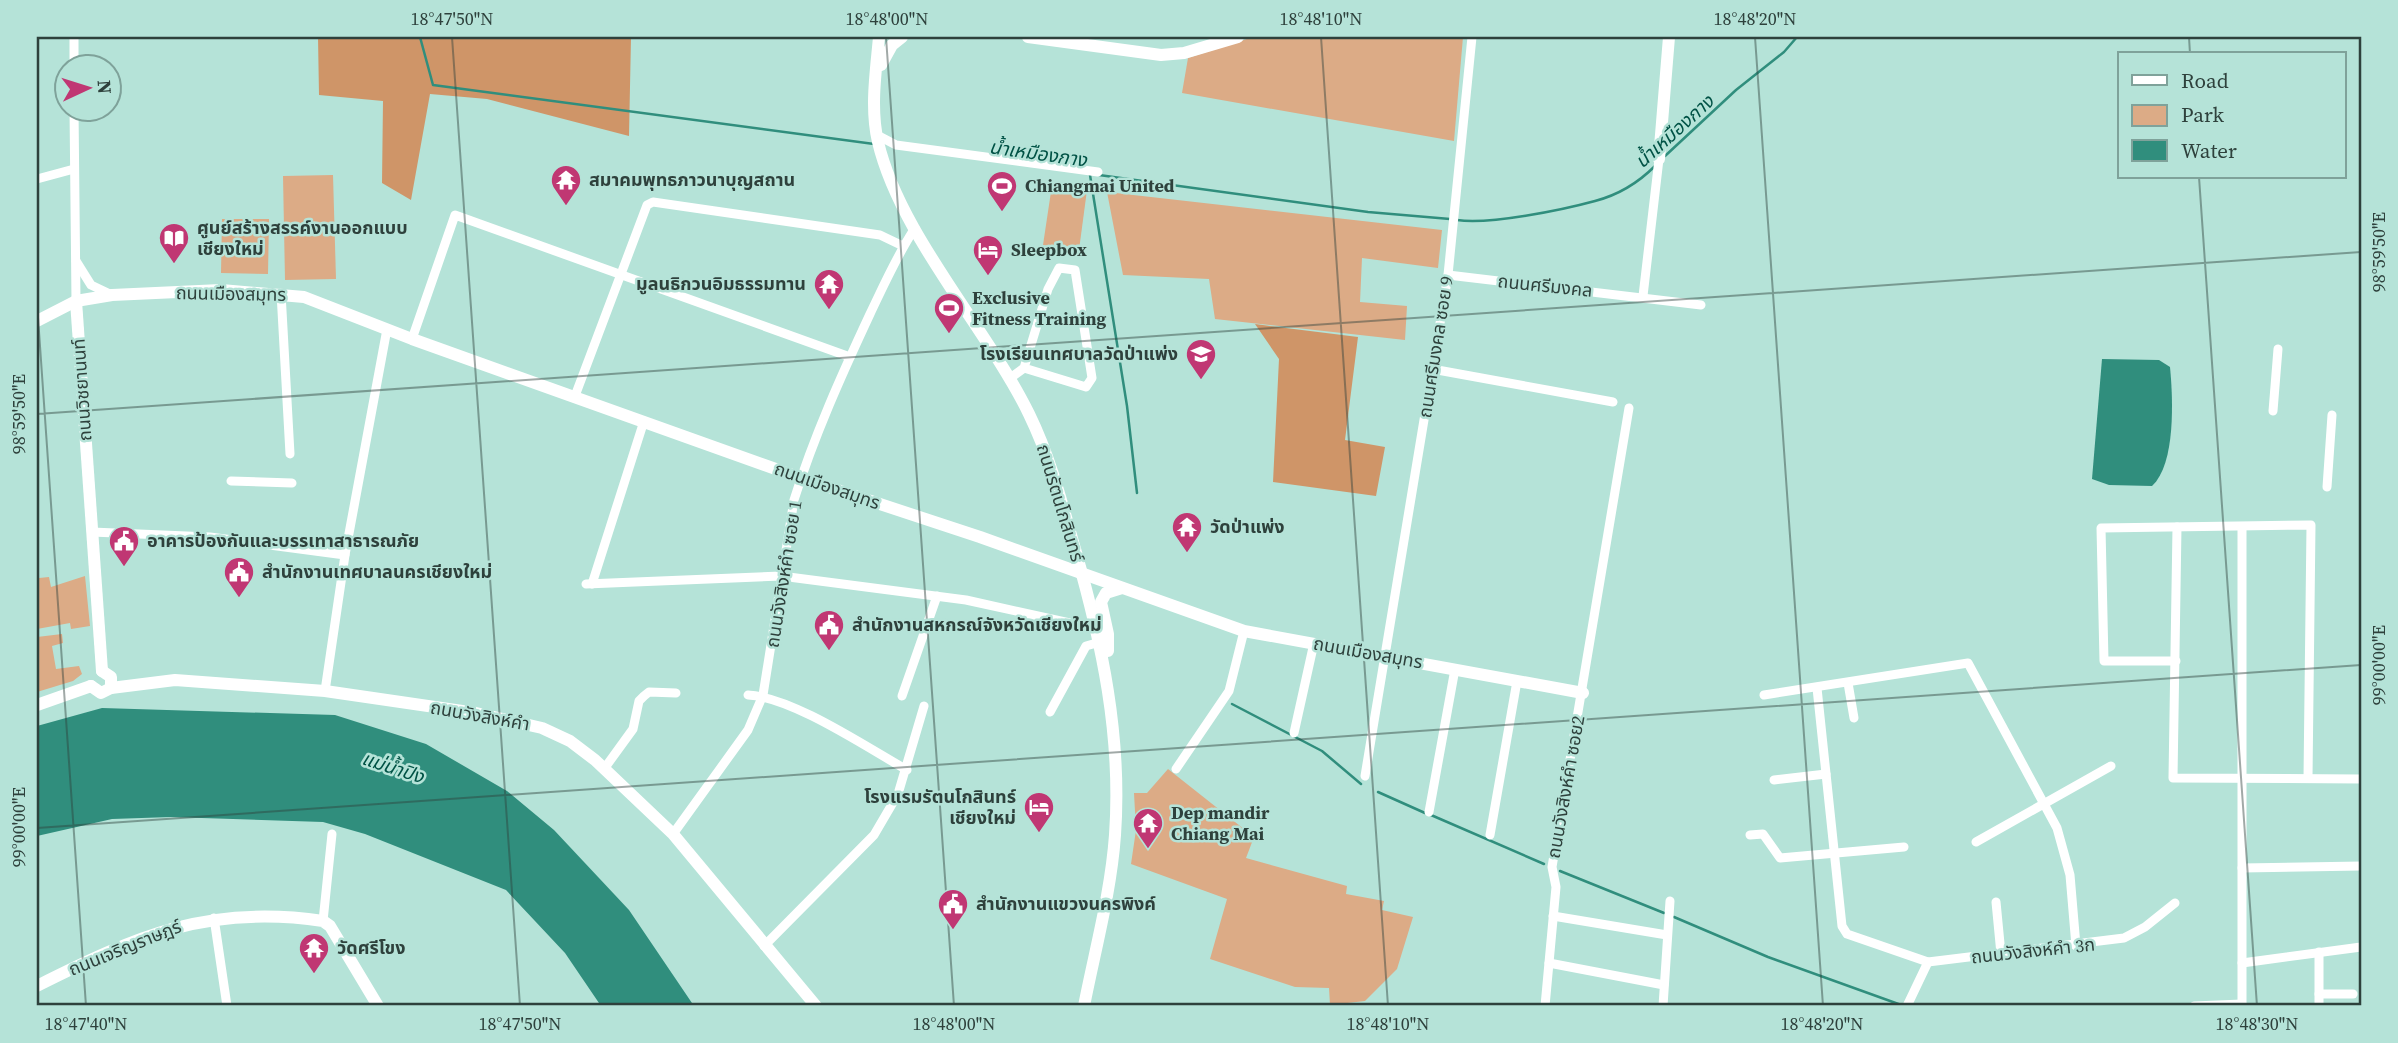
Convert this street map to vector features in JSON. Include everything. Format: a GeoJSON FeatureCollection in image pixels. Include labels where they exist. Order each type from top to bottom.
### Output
{"type":"FeatureCollection","features":[{"type":"Feature","properties":{"kind":"street","name":"ถนนรัตนโกสินทร์"},"geometry":{"type":"LineString","coordinates":[[880,37],[875,82],[878,138],[891,177],[915,228],[1009,379],[1045,448],[1099,636],[1107,676],[1117,798],[1115,838],[1084,1006]]}},
{"type":"Feature","properties":{"kind":"street"},"geometry":{"type":"LineString","coordinates":[[875,82],[886,53],[902,37]]}},
{"type":"Feature","properties":{"kind":"street"},"geometry":{"type":"LineString","coordinates":[[1028,37],[1161,55],[1184,52],[1238,37]]}},
{"type":"Feature","properties":{"kind":"street","name":"ถนนศรีมงคล ซอย 9"},"geometry":{"type":"LineString","coordinates":[[1364,776],[1448,275],[1472,37]]}},
{"type":"Feature","properties":{"kind":"street"},"geometry":{"type":"LineString","coordinates":[[1643,296],[1658,178],[1669,37]]}},
{"type":"Feature","properties":{"kind":"street","name":"ถนนวิชยานนท์"},"geometry":{"type":"LineString","coordinates":[[74,122],[76,301],[102,671]]}},
{"type":"Feature","properties":{"kind":"street"},"geometry":{"type":"LineString","coordinates":[[878,138],[896,145],[1098,172]]}},
{"type":"Feature","properties":{"kind":"street"},"geometry":{"type":"LineString","coordinates":[[37,179],[74,169]]}},
{"type":"Feature","properties":{"kind":"street"},"geometry":{"type":"LineString","coordinates":[[575,396],[647,205],[653,202],[880,235],[903,246]]}},
{"type":"Feature","properties":{"kind":"street"},"geometry":{"type":"LineString","coordinates":[[412,340],[455,215],[850,357]]}},
{"type":"Feature","properties":{"kind":"street","name":"ถนนวังสิงห์คำ ซอย 1"},"geometry":{"type":"LineString","coordinates":[[673,834],[748,730],[763,695],[772,650],[781,576],[801,478],[850,357],[903,246],[915,228]]}},
{"type":"Feature","properties":{"kind":"street"},"geometry":{"type":"LineString","coordinates":[[74,257],[91,285],[112,295]]}},
{"type":"Feature","properties":{"kind":"street"},"geometry":{"type":"LineString","coordinates":[[1009,379],[1024,368],[1048,289],[1059,268],[1074,270],[1092,378],[1086,387],[1024,368]]}},
{"type":"Feature","properties":{"kind":"street","name":"ถนนศรีมงคล"},"geometry":{"type":"LineString","coordinates":[[1448,275],[1643,296],[1701,305]]}},
{"type":"Feature","properties":{"kind":"street","name":"ถนนเมืองสมุทร"},"geometry":{"type":"LineString","coordinates":[[37,321],[76,301],[112,295],[221,290],[281,293],[332,306],[412,340],[1244,631],[1583,693]]}},
{"type":"Feature","properties":{"kind":"street"},"geometry":{"type":"LineString","coordinates":[[281,293],[290,454]]}},
{"type":"Feature","properties":{"kind":"street"},"geometry":{"type":"LineString","coordinates":[[77,320],[97,297]]}},
{"type":"Feature","properties":{"kind":"street"},"geometry":{"type":"LineString","coordinates":[[325,691],[345,555],[387,329]]}},
{"type":"Feature","properties":{"kind":"street"},"geometry":{"type":"LineString","coordinates":[[2273,411],[2278,349]]}},
{"type":"Feature","properties":{"kind":"street"},"geometry":{"type":"LineString","coordinates":[[1432,369],[1613,402]]}},
{"type":"Feature","properties":{"kind":"street","name":"ถนนวังสิงห์คำ ซอย2"},"geometry":{"type":"LineString","coordinates":[[1545,1006],[1556,887],[1552,867],[1629,408]]}},
{"type":"Feature","properties":{"kind":"street"},"geometry":{"type":"LineString","coordinates":[[2327,488],[2332,415]]}},
{"type":"Feature","properties":{"kind":"street"},"geometry":{"type":"LineString","coordinates":[[644,421],[589,584],[781,576],[937,596],[1099,636]]}},
{"type":"Feature","properties":{"kind":"street"},"geometry":{"type":"LineString","coordinates":[[231,481],[292,483]]}},
{"type":"Feature","properties":{"kind":"street"},"geometry":{"type":"LineString","coordinates":[[2176,661],[2104,661],[2101,528],[2311,525],[2308,779]]}},
{"type":"Feature","properties":{"kind":"street"},"geometry":{"type":"LineString","coordinates":[[2177,527],[2174,778],[2361,779]]}},
{"type":"Feature","properties":{"kind":"street"},"geometry":{"type":"LineString","coordinates":[[2194,1006],[2242,1005],[2242,527]]}},
{"type":"Feature","properties":{"kind":"street"},"geometry":{"type":"LineString","coordinates":[[92,532],[183,535],[345,555]]}},
{"type":"Feature","properties":{"kind":"street"},"geometry":{"type":"LineString","coordinates":[[1107,676],[1108,634],[1101,602],[1106,593],[1122,588]]}},
{"type":"Feature","properties":{"kind":"street"},"geometry":{"type":"LineString","coordinates":[[902,696],[937,596]]}},
{"type":"Feature","properties":{"kind":"street"},"geometry":{"type":"LineString","coordinates":[[1176,769],[1229,691],[1244,631]]}},
{"type":"Feature","properties":{"kind":"street"},"geometry":{"type":"LineString","coordinates":[[1050,712],[1086,646],[1099,636]]}},
{"type":"Feature","properties":{"kind":"street"},"geometry":{"type":"LineString","coordinates":[[1294,733],[1314,643]]}},
{"type":"Feature","properties":{"kind":"street"},"geometry":{"type":"LineString","coordinates":[[1764,695],[1968,663],[2057,828],[2067,864],[2076,946]]}},
{"type":"Feature","properties":{"kind":"street"},"geometry":{"type":"LineString","coordinates":[[1429,812],[1455,669]]}},
{"type":"Feature","properties":{"kind":"street"},"geometry":{"type":"LineString","coordinates":[[102,671],[111,677],[111,688],[101,693],[91,686],[92,676],[102,671]]}},
{"type":"Feature","properties":{"kind":"street","name":"ถนนวังสิงห์คำ"},"geometry":{"type":"LineString","coordinates":[[111,688],[175,680],[325,691],[476,713],[542,727],[570,741],[673,834],[816,1006]]}},
{"type":"Feature","properties":{"kind":"street"},"geometry":{"type":"LineString","coordinates":[[1490,835],[1517,681]]}},
{"type":"Feature","properties":{"kind":"street"},"geometry":{"type":"LineString","coordinates":[[1848,683],[1854,718]]}},
{"type":"Feature","properties":{"kind":"street"},"geometry":{"type":"LineString","coordinates":[[37,705],[91,686]]}},
{"type":"Feature","properties":{"kind":"street"},"geometry":{"type":"LineString","coordinates":[[1817,688],[1842,926],[1847,934],[1927,962],[1907,1006]]}},
{"type":"Feature","properties":{"kind":"street"},"geometry":{"type":"LineString","coordinates":[[604,769],[633,729],[639,701],[649,692],[676,693]]}},
{"type":"Feature","properties":{"kind":"street"},"geometry":{"type":"LineString","coordinates":[[748,695],[763,695],[818,720],[907,770]]}},
{"type":"Feature","properties":{"kind":"street"},"geometry":{"type":"LineString","coordinates":[[764,946],[828,880],[862,851],[898,794],[924,706]]}},
{"type":"Feature","properties":{"kind":"street"},"geometry":{"type":"LineString","coordinates":[[1976,842],[2045,806],[2111,766]]}},
{"type":"Feature","properties":{"kind":"street"},"geometry":{"type":"LineString","coordinates":[[1774,779],[1826,774]]}},
{"type":"Feature","properties":{"kind":"street"},"geometry":{"type":"LineString","coordinates":[[332,834],[323,921],[336,933],[378,1006]]}},
{"type":"Feature","properties":{"kind":"street"},"geometry":{"type":"LineString","coordinates":[[1750,835],[1763,834],[1780,858],[1904,846]]}},
{"type":"Feature","properties":{"kind":"street"},"geometry":{"type":"LineString","coordinates":[[2242,868],[2361,866]]}},
{"type":"Feature","properties":{"kind":"street"},"geometry":{"type":"LineString","coordinates":[[1663,1006],[1670,901]]}},
{"type":"Feature","properties":{"kind":"street"},"geometry":{"type":"LineString","coordinates":[[1996,902],[2001,954]]}},
{"type":"Feature","properties":{"kind":"street","name":"ถนนวังสิงห์คำ 3ก"},"geometry":{"type":"LineString","coordinates":[[1927,962],[2076,946],[2124,938],[2145,927],[2175,903]]}},
{"type":"Feature","properties":{"kind":"street","name":"ถนนเจริญราษฎร์"},"geometry":{"type":"LineString","coordinates":[[37,986],[150,935],[214,918],[271,915],[323,921]]}},
{"type":"Feature","properties":{"kind":"street"},"geometry":{"type":"LineString","coordinates":[[1553,916],[1667,935]]}},
{"type":"Feature","properties":{"kind":"street"},"geometry":{"type":"LineString","coordinates":[[214,918],[227,1006]]}},
{"type":"Feature","properties":{"kind":"street"},"geometry":{"type":"LineString","coordinates":[[2242,963],[2361,947]]}},
{"type":"Feature","properties":{"kind":"street"},"geometry":{"type":"LineString","coordinates":[[2319,953],[2319,1006]]}},
{"type":"Feature","properties":{"kind":"street"},"geometry":{"type":"LineString","coordinates":[[1549,963],[1664,985]]}},
{"type":"Feature","properties":{"kind":"street"},"geometry":{"type":"LineString","coordinates":[[2319,994],[2353,994]]}},
{"type":"Feature","properties":{"kind":"green space"},"geometry":{"type":"Polygon","coordinates":[[[1253,37],[1463,37],[1454,141],[1182,93],[1188,58],[1253,37]]]}},
{"type":"Feature","properties":{"kind":"green space"},"geometry":{"type":"Polygon","coordinates":[[[333,175],[336,279],[285,280],[283,176],[333,175]]]}},
{"type":"Feature","properties":{"kind":"green space"},"geometry":{"type":"Polygon","coordinates":[[[1052,185],[1087,190],[1079,250],[1043,245],[1052,185]]]}},
{"type":"Feature","properties":{"kind":"green space"},"geometry":{"type":"Polygon","coordinates":[[[1107,192],[1442,230],[1438,268],[1362,258],[1360,302],[1407,306],[1405,340],[1215,319],[1209,279],[1123,275],[1107,192]]]}},
{"type":"Feature","properties":{"kind":"green space"},"geometry":{"type":"Polygon","coordinates":[[[222,219],[269,219],[268,274],[221,273],[222,219]]]}},
{"type":"Feature","properties":{"kind":"green space"},"geometry":{"type":"Polygon","coordinates":[[[37,573],[39,578],[49,577],[51,587],[85,576],[90,626],[71,629],[70,623],[37,629],[37,573]]]}},
{"type":"Feature","properties":{"kind":"green space"},"geometry":{"type":"Polygon","coordinates":[[[62,634],[63,643],[52,646],[56,669],[79,666],[82,674],[73,681],[37,692],[37,637],[62,634]]]}},
{"type":"Feature","properties":{"kind":"green space"},"geometry":{"type":"Polygon","coordinates":[[[1168,769],[1254,837],[1246,858],[1347,886],[1346,894],[1384,901],[1382,910],[1413,917],[1397,969],[1365,1001],[1330,1005],[1329,988],[1295,987],[1210,959],[1227,899],[1131,864],[1136,830],[1134,793],[1147,793],[1168,769]]]}},
{"type":"Feature","properties":{"kind":"shaded area"},"geometry":{"type":"Polygon","coordinates":[[[318,37],[631,37],[629,136],[487,99],[430,94],[411,200],[382,183],[383,101],[319,95],[318,37]]]}},
{"type":"Feature","properties":{"kind":"shaded area"},"geometry":{"type":"Polygon","coordinates":[[[1255,324],[1358,337],[1345,440],[1385,447],[1376,496],[1273,482],[1279,359],[1255,324]]]}},
{"type":"Feature","properties":{"kind":"water"},"geometry":{"type":"Polygon","coordinates":[[[2102,359],[2159,360],[2170,367],[2172,412],[2169,447],[2160,476],[2152,486],[2109,485],[2092,479],[2102,359]]]}},
{"type":"Feature","properties":{"kind":"water","name":"แม่น้ำปิง"},"geometry":{"type":"Polygon","coordinates":[[[102,708],[335,715],[426,744],[507,791],[554,830],[629,910],[694,1006],[601,1006],[565,953],[506,890],[365,834],[323,822],[171,817],[112,819],[37,836],[37,726],[102,708]]]}},
{"type":"Feature","properties":{"kind":"waterway","name":"น้ำเหมืองกาง"},"geometry":{"type":"LineString","coordinates":[[420,37],[433,85],[874,144]]}},
{"type":"Feature","properties":{"kind":"waterway","name":"น้ำเหมืองกาง"},"geometry":{"type":"LineString","coordinates":[[1665,156],[1736,90],[1784,52],[1797,37]]}},
{"type":"Feature","properties":{"kind":"waterway","name":"น้ำเหมืองกาง"},"geometry":{"type":"LineString","coordinates":[[1457,220],[1506,219],[1595,201],[1628,187],[1655,166]]}},
{"type":"Feature","properties":{"kind":"waterway"},"geometry":{"type":"LineString","coordinates":[[1090,175],[1127,406],[1137,493]]}},
{"type":"Feature","properties":{"kind":"waterway","name":"น้ำเหมืองกาง"},"geometry":{"type":"LineString","coordinates":[[1099,175],[1368,212],[1450,219]]}},
{"type":"Feature","properties":{"kind":"waterway"},"geometry":{"type":"LineString","coordinates":[[1232,704],[1322,751],[1361,784]]}},
{"type":"Feature","properties":{"kind":"waterway"},"geometry":{"type":"LineString","coordinates":[[1378,792],[1425,813]]}},
{"type":"Feature","properties":{"kind":"waterway"},"geometry":{"type":"LineString","coordinates":[[1431,815],[1544,864]]}},
{"type":"Feature","properties":{"kind":"waterway"},"geometry":{"type":"LineString","coordinates":[[1560,871],[1664,913]]}},
{"type":"Feature","properties":{"kind":"waterway"},"geometry":{"type":"LineString","coordinates":[[1674,917],[1768,957],[1904,1006]]}},
{"type":"Feature","properties":{"kind":"place","name":"สมาคมพุทธภาวนาบุญสถาน"},"geometry":{"type":"Point","coordinates":[566,207]}},
{"type":"Feature","properties":{"kind":"place","name":"Chiangmai United"},"geometry":{"type":"Point","coordinates":[1002,213]}},
{"type":"Feature","properties":{"kind":"place","name":"ศูนย์สร้างสรรค์งานออกแบบ เชียงใหม่"},"geometry":{"type":"Point","coordinates":[174,265]}},
{"type":"Feature","properties":{"kind":"place","name":"Sleepbox"},"geometry":{"type":"Point","coordinates":[988,277]}},
{"type":"Feature","properties":{"kind":"place","name":"มูลนธิกวนอิมธรรมทาน"},"geometry":{"type":"Point","coordinates":[829,311]}},
{"type":"Feature","properties":{"kind":"place","name":"Exclusive Fitness Training"},"geometry":{"type":"Point","coordinates":[949,335]}},
{"type":"Feature","properties":{"kind":"place","name":"โรงเรียนเทศบาลวัดป่าแพ่ง"},"geometry":{"type":"Point","coordinates":[1201,381]}},
{"type":"Feature","properties":{"kind":"place","name":"วัดป่าแพ่ง"},"geometry":{"type":"Point","coordinates":[1187,554]}},
{"type":"Feature","properties":{"kind":"place","name":"อาคารป้องกันและบรรเทาสาธารณภัย"},"geometry":{"type":"Point","coordinates":[124,568]}},
{"type":"Feature","properties":{"kind":"place","name":"สำนักงานเทศบาลนครเชียงใหม่"},"geometry":{"type":"Point","coordinates":[239,599]}},
{"type":"Feature","properties":{"kind":"place","name":"สำนักงานสหกรณ์จังหวัดเชียงใหม่"},"geometry":{"type":"Point","coordinates":[829,652]}},
{"type":"Feature","properties":{"kind":"place","name":"โรงแรมรัตนโกสินทร์ เชียงใหม่"},"geometry":{"type":"Point","coordinates":[1039,834]}},
{"type":"Feature","properties":{"kind":"place","name":"Dep mandir Chiang Mai"},"geometry":{"type":"Point","coordinates":[1148,850]}},
{"type":"Feature","properties":{"kind":"place","name":"สำนักงานแขวงนครพิงค์"},"geometry":{"type":"Point","coordinates":[953,931]}},
{"type":"Feature","properties":{"kind":"place","name":"วัดศรีโขง"},"geometry":{"type":"Point","coordinates":[314,975]}}]}
